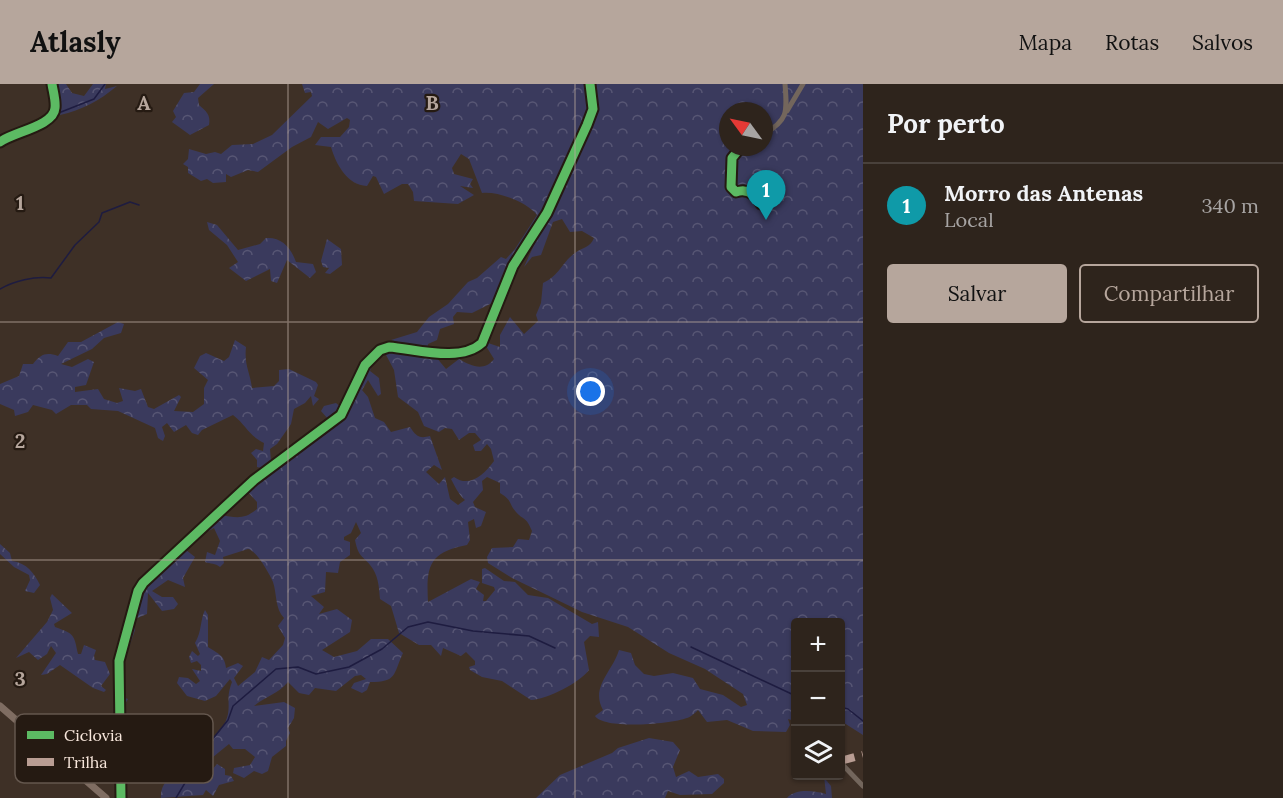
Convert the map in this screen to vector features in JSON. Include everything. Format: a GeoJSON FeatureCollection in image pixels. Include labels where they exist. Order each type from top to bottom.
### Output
{"type":"FeatureCollection","features":[{"type":"Feature","properties":{"kind":"main road"},"geometry":{"type":"LineString","coordinates":[[0,706],[15,719]]}},
{"type":"Feature","properties":{"kind":"main road"},"geometry":{"type":"LineString","coordinates":[[89,783],[106,798]]}},
{"type":"Feature","properties":{"kind":"street"},"geometry":{"type":"LineString","coordinates":[[0,142],[45,122],[52,116],[56,109],[52,84]]}},
{"type":"Feature","properties":{"kind":"street"},"geometry":{"type":"LineString","coordinates":[[120,714],[119,661],[138,591],[143,584],[254,480],[341,415],[365,365],[380,350],[389,347],[450,353],[475,349],[482,343],[513,266],[547,213],[587,126],[593,109],[590,84]]}},
{"type":"Feature","properties":{"kind":"street"},"geometry":{"type":"LineString","coordinates":[[785,84],[787,113]]}},
{"type":"Feature","properties":{"kind":"street"},"geometry":{"type":"LineString","coordinates":[[773,128],[783,121],[802,84]]}},
{"type":"Feature","properties":{"kind":"street"},"geometry":{"type":"LineString","coordinates":[[734,156],[731,187],[736,192],[742,190],[752,193],[761,204]]}},
{"type":"Feature","properties":{"kind":"street"},"geometry":{"type":"LineString","coordinates":[[845,767],[863,786]]}},
{"type":"Feature","properties":{"kind":"street"},"geometry":{"type":"LineString","coordinates":[[121,783],[121,798]]}},
{"type":"Feature","properties":{"kind":"green space"},"geometry":{"type":"Polygon","coordinates":[[[56,84],[66,84],[72,93],[84,96],[93,84],[106,84],[105,89],[117,86],[90,104],[60,115],[56,84]]]}},
{"type":"Feature","properties":{"kind":"green space"},"geometry":{"type":"Polygon","coordinates":[[[200,84],[214,84],[198,98],[199,105],[209,116],[209,125],[190,135],[172,122],[176,117],[173,111],[184,93],[194,92],[200,84]]]}},
{"type":"Feature","properties":{"kind":"green space"},"geometry":{"type":"Polygon","coordinates":[[[302,84],[585,84],[590,106],[587,119],[545,210],[507,270],[492,303],[472,313],[457,312],[453,317],[454,324],[440,329],[437,340],[428,344],[427,350],[391,340],[417,332],[429,317],[448,304],[468,282],[477,278],[501,257],[506,259],[537,215],[512,198],[482,193],[469,159],[461,154],[452,168],[454,174],[473,179],[470,184],[473,188],[460,186],[474,195],[458,204],[414,201],[413,192],[408,184],[402,184],[384,194],[376,177],[373,176],[367,186],[354,182],[339,167],[331,147],[315,145],[321,137],[340,137],[349,127],[350,120],[347,118],[328,129],[318,122],[311,137],[292,147],[258,172],[248,170],[231,177],[226,174],[226,182],[213,183],[207,179],[201,181],[188,173],[188,167],[183,164],[188,159],[189,149],[206,154],[215,152],[221,154],[232,145],[253,144],[272,135],[312,96],[311,92],[305,93],[302,84]]]}},
{"type":"Feature","properties":{"kind":"green space"},"geometry":{"type":"Polygon","coordinates":[[[589,84],[863,84],[863,735],[845,724],[845,618],[791,618],[791,720],[788,719],[790,725],[786,732],[753,731],[727,720],[707,722],[698,710],[687,718],[639,725],[611,723],[595,716],[603,710],[599,694],[601,686],[619,650],[631,653],[635,665],[644,674],[654,676],[673,673],[693,678],[700,689],[723,695],[741,707],[747,705],[743,694],[705,669],[669,653],[628,627],[582,612],[512,578],[488,563],[487,557],[492,548],[513,547],[518,539],[529,540],[532,531],[509,500],[500,493],[500,483],[487,477],[482,481],[483,490],[473,502],[475,507],[486,512],[481,526],[476,528],[474,519],[468,522],[470,540],[467,545],[445,552],[432,563],[428,579],[428,602],[471,579],[480,582],[476,589],[484,595],[483,601],[486,601],[495,590],[494,587],[482,583],[482,569],[485,568],[504,581],[515,582],[528,595],[548,598],[592,624],[598,622],[599,637],[590,636],[584,642],[589,670],[571,685],[531,700],[502,681],[482,677],[470,670],[469,667],[475,665],[475,661],[466,652],[461,656],[443,648],[441,656],[431,645],[419,645],[399,633],[391,606],[380,599],[375,573],[358,551],[355,540],[361,533],[356,522],[351,533],[344,537],[344,540],[350,542],[350,555],[340,562],[338,573],[326,572],[325,592],[311,596],[324,607],[319,614],[337,609],[352,620],[350,632],[322,650],[334,657],[357,651],[371,639],[388,639],[403,653],[395,672],[390,679],[385,681],[370,682],[367,690],[362,693],[351,688],[354,683],[366,679],[361,675],[355,676],[336,691],[315,688],[309,695],[299,693],[288,682],[254,706],[284,702],[295,708],[294,718],[288,728],[290,733],[286,746],[272,757],[268,771],[262,774],[254,771],[244,778],[233,773],[234,768],[250,765],[255,757],[245,749],[233,749],[229,744],[213,757],[213,738],[226,721],[232,682],[230,679],[216,696],[205,701],[187,696],[177,683],[179,677],[188,678],[196,684],[200,681],[192,669],[201,671],[201,665],[197,661],[191,663],[189,657],[192,651],[198,656],[200,654],[195,643],[205,610],[208,615],[208,647],[222,657],[226,668],[238,663],[243,666],[234,678],[238,686],[255,672],[262,657],[269,660],[283,645],[285,638],[278,626],[284,618],[278,606],[273,582],[251,550],[223,557],[224,563],[220,567],[205,562],[207,552],[215,555],[220,541],[214,528],[205,533],[220,515],[243,517],[257,509],[257,502],[247,491],[328,419],[321,411],[324,406],[336,403],[343,409],[355,375],[373,354],[375,356],[370,371],[379,378],[381,394],[378,396],[368,380],[362,390],[368,397],[375,418],[384,422],[391,432],[410,427],[418,436],[430,436],[442,470],[434,465],[426,472],[439,484],[445,477],[450,499],[458,505],[465,500],[451,479],[454,477],[465,481],[481,475],[494,461],[491,449],[487,444],[481,451],[475,451],[473,445],[481,440],[475,433],[469,433],[459,440],[452,429],[445,428],[439,432],[424,426],[418,412],[398,397],[394,370],[385,353],[400,349],[423,356],[436,357],[446,369],[459,359],[473,366],[482,367],[490,363],[494,359],[486,346],[488,343],[500,347],[500,335],[510,317],[524,334],[538,321],[536,315],[541,303],[543,283],[549,280],[578,251],[590,244],[594,238],[582,231],[570,232],[562,219],[553,222],[541,255],[532,257],[524,267],[584,135],[593,109],[589,84]]]}},
{"type":"Feature","properties":{"kind":"green space"},"geometry":{"type":"Polygon","coordinates":[[[207,222],[217,225],[238,250],[260,244],[266,238],[277,239],[289,248],[296,262],[313,264],[316,272],[310,278],[287,260],[277,283],[271,281],[270,269],[246,281],[229,268],[238,262],[227,245],[209,230],[207,222]]]}},
{"type":"Feature","properties":{"kind":"green space"},"geometry":{"type":"Polygon","coordinates":[[[327,239],[341,249],[342,265],[330,274],[325,273],[329,268],[323,267],[321,261],[327,239]]]}},
{"type":"Feature","properties":{"kind":"green space"},"geometry":{"type":"Polygon","coordinates":[[[118,322],[124,324],[121,333],[104,338],[92,349],[61,364],[72,367],[88,359],[94,362],[86,385],[75,387],[75,392],[98,389],[104,399],[117,403],[123,401],[119,388],[135,391],[141,389],[148,407],[154,409],[179,395],[181,397],[174,411],[193,412],[204,404],[204,388],[208,380],[194,368],[200,356],[206,353],[224,361],[229,357],[235,340],[246,347],[246,364],[252,388],[274,386],[279,381],[279,370],[289,369],[316,382],[318,385],[314,396],[319,399],[313,406],[311,396],[305,403],[294,409],[291,424],[277,444],[270,449],[271,461],[261,468],[257,467],[257,460],[251,453],[256,449],[263,451],[264,443],[254,437],[233,415],[202,430],[198,435],[192,433],[186,425],[174,432],[167,423],[162,427],[165,436],[163,441],[158,438],[155,428],[118,411],[91,409],[87,405],[71,405],[56,414],[52,410],[33,405],[28,412],[15,416],[14,410],[0,404],[0,384],[19,376],[23,364],[33,364],[44,355],[58,356],[68,342],[81,342],[118,322]]]}},
{"type":"Feature","properties":{"kind":"green space"},"geometry":{"type":"Polygon","coordinates":[[[0,544],[10,553],[12,561],[26,566],[35,576],[40,585],[34,593],[25,591],[30,580],[29,575],[14,567],[0,554],[0,544]]]}},
{"type":"Feature","properties":{"kind":"green space"},"geometry":{"type":"Polygon","coordinates":[[[186,550],[195,557],[183,578],[185,587],[168,580],[152,591],[162,597],[173,597],[178,604],[174,609],[162,611],[148,593],[147,614],[135,619],[140,597],[151,579],[167,563],[186,550]]]}},
{"type":"Feature","properties":{"kind":"green space"},"geometry":{"type":"Polygon","coordinates":[[[52,594],[72,613],[54,624],[55,627],[72,636],[78,654],[81,654],[84,645],[96,650],[95,660],[105,662],[110,674],[101,686],[106,690],[104,692],[93,688],[60,665],[47,674],[41,675],[56,653],[51,646],[47,654],[38,660],[29,652],[16,658],[47,622],[53,610],[50,598],[52,594]]]}},
{"type":"Feature","properties":{"kind":"green space"},"geometry":{"type":"Polygon","coordinates":[[[134,624],[135,630],[122,668],[125,698],[128,699],[123,714],[120,666],[130,626],[134,624]]]}},
{"type":"Feature","properties":{"kind":"green space"},"geometry":{"type":"Polygon","coordinates":[[[649,738],[673,742],[680,750],[673,767],[676,777],[689,771],[698,777],[718,774],[724,779],[724,783],[712,794],[680,795],[668,791],[665,798],[536,798],[560,775],[612,753],[618,748],[649,738]]]}},
{"type":"Feature","properties":{"kind":"green space"},"geometry":{"type":"Polygon","coordinates":[[[217,764],[225,769],[225,775],[231,776],[234,781],[219,785],[213,796],[206,790],[203,795],[161,798],[165,783],[213,783],[213,769],[217,764]]]}},
{"type":"Feature","properties":{"kind":"green space"},"geometry":{"type":"Polygon","coordinates":[[[824,780],[831,786],[832,798],[787,798],[800,792],[811,791],[826,794],[824,780]]]}},
{"type":"Feature","properties":{"kind":"waterway"},"geometry":{"type":"LineString","coordinates":[[56,114],[94,99],[105,84]]}},
{"type":"Feature","properties":{"kind":"waterway"},"geometry":{"type":"LineString","coordinates":[[0,135],[46,117]]}},
{"type":"Feature","properties":{"kind":"waterway"},"geometry":{"type":"LineString","coordinates":[[0,289],[24,280],[51,278],[75,245],[99,222],[102,213],[130,202],[139,205]]}},
{"type":"Feature","properties":{"kind":"waterway"},"geometry":{"type":"LineString","coordinates":[[213,739],[228,720],[233,706],[276,669],[298,667],[316,674],[349,667],[382,649],[408,627],[428,622],[473,631],[529,636],[555,648]]}},
{"type":"Feature","properties":{"kind":"waterway"},"geometry":{"type":"LineString","coordinates":[[691,647],[791,694]]}},
{"type":"Feature","properties":{"kind":"waterway"},"geometry":{"type":"LineString","coordinates":[[845,708],[863,721]]}},
{"type":"Feature","properties":{"kind":"waterway"},"geometry":{"type":"LineString","coordinates":[[176,798],[185,783]]}},
{"type":"Feature","properties":{"kind":"marked path"},"geometry":{"type":"LineString","coordinates":[[845,760],[863,755]]}},
{"type":"Feature","properties":{"kind":"cycle path"},"geometry":{"type":"LineString","coordinates":[[0,142],[48,120],[55,108],[52,84]]}},
{"type":"Feature","properties":{"kind":"cycle path"},"geometry":{"type":"LineString","coordinates":[[120,714],[119,661],[138,591],[143,583],[254,480],[341,415],[365,365],[380,350],[389,347],[450,354],[473,349],[482,343],[513,266],[547,213],[587,125],[593,109],[590,84]]}},
{"type":"Feature","properties":{"kind":"cycle path"},"geometry":{"type":"LineString","coordinates":[[734,156],[731,187],[736,192],[750,193],[761,204]]}},
{"type":"Feature","properties":{"kind":"cycle path"},"geometry":{"type":"LineString","coordinates":[[121,783],[121,798]]}},
{"type":"Feature","properties":{"kind":"place","name":"Morro das Antenas"},"geometry":{"type":"Point","coordinates":[766,220]}}]}
